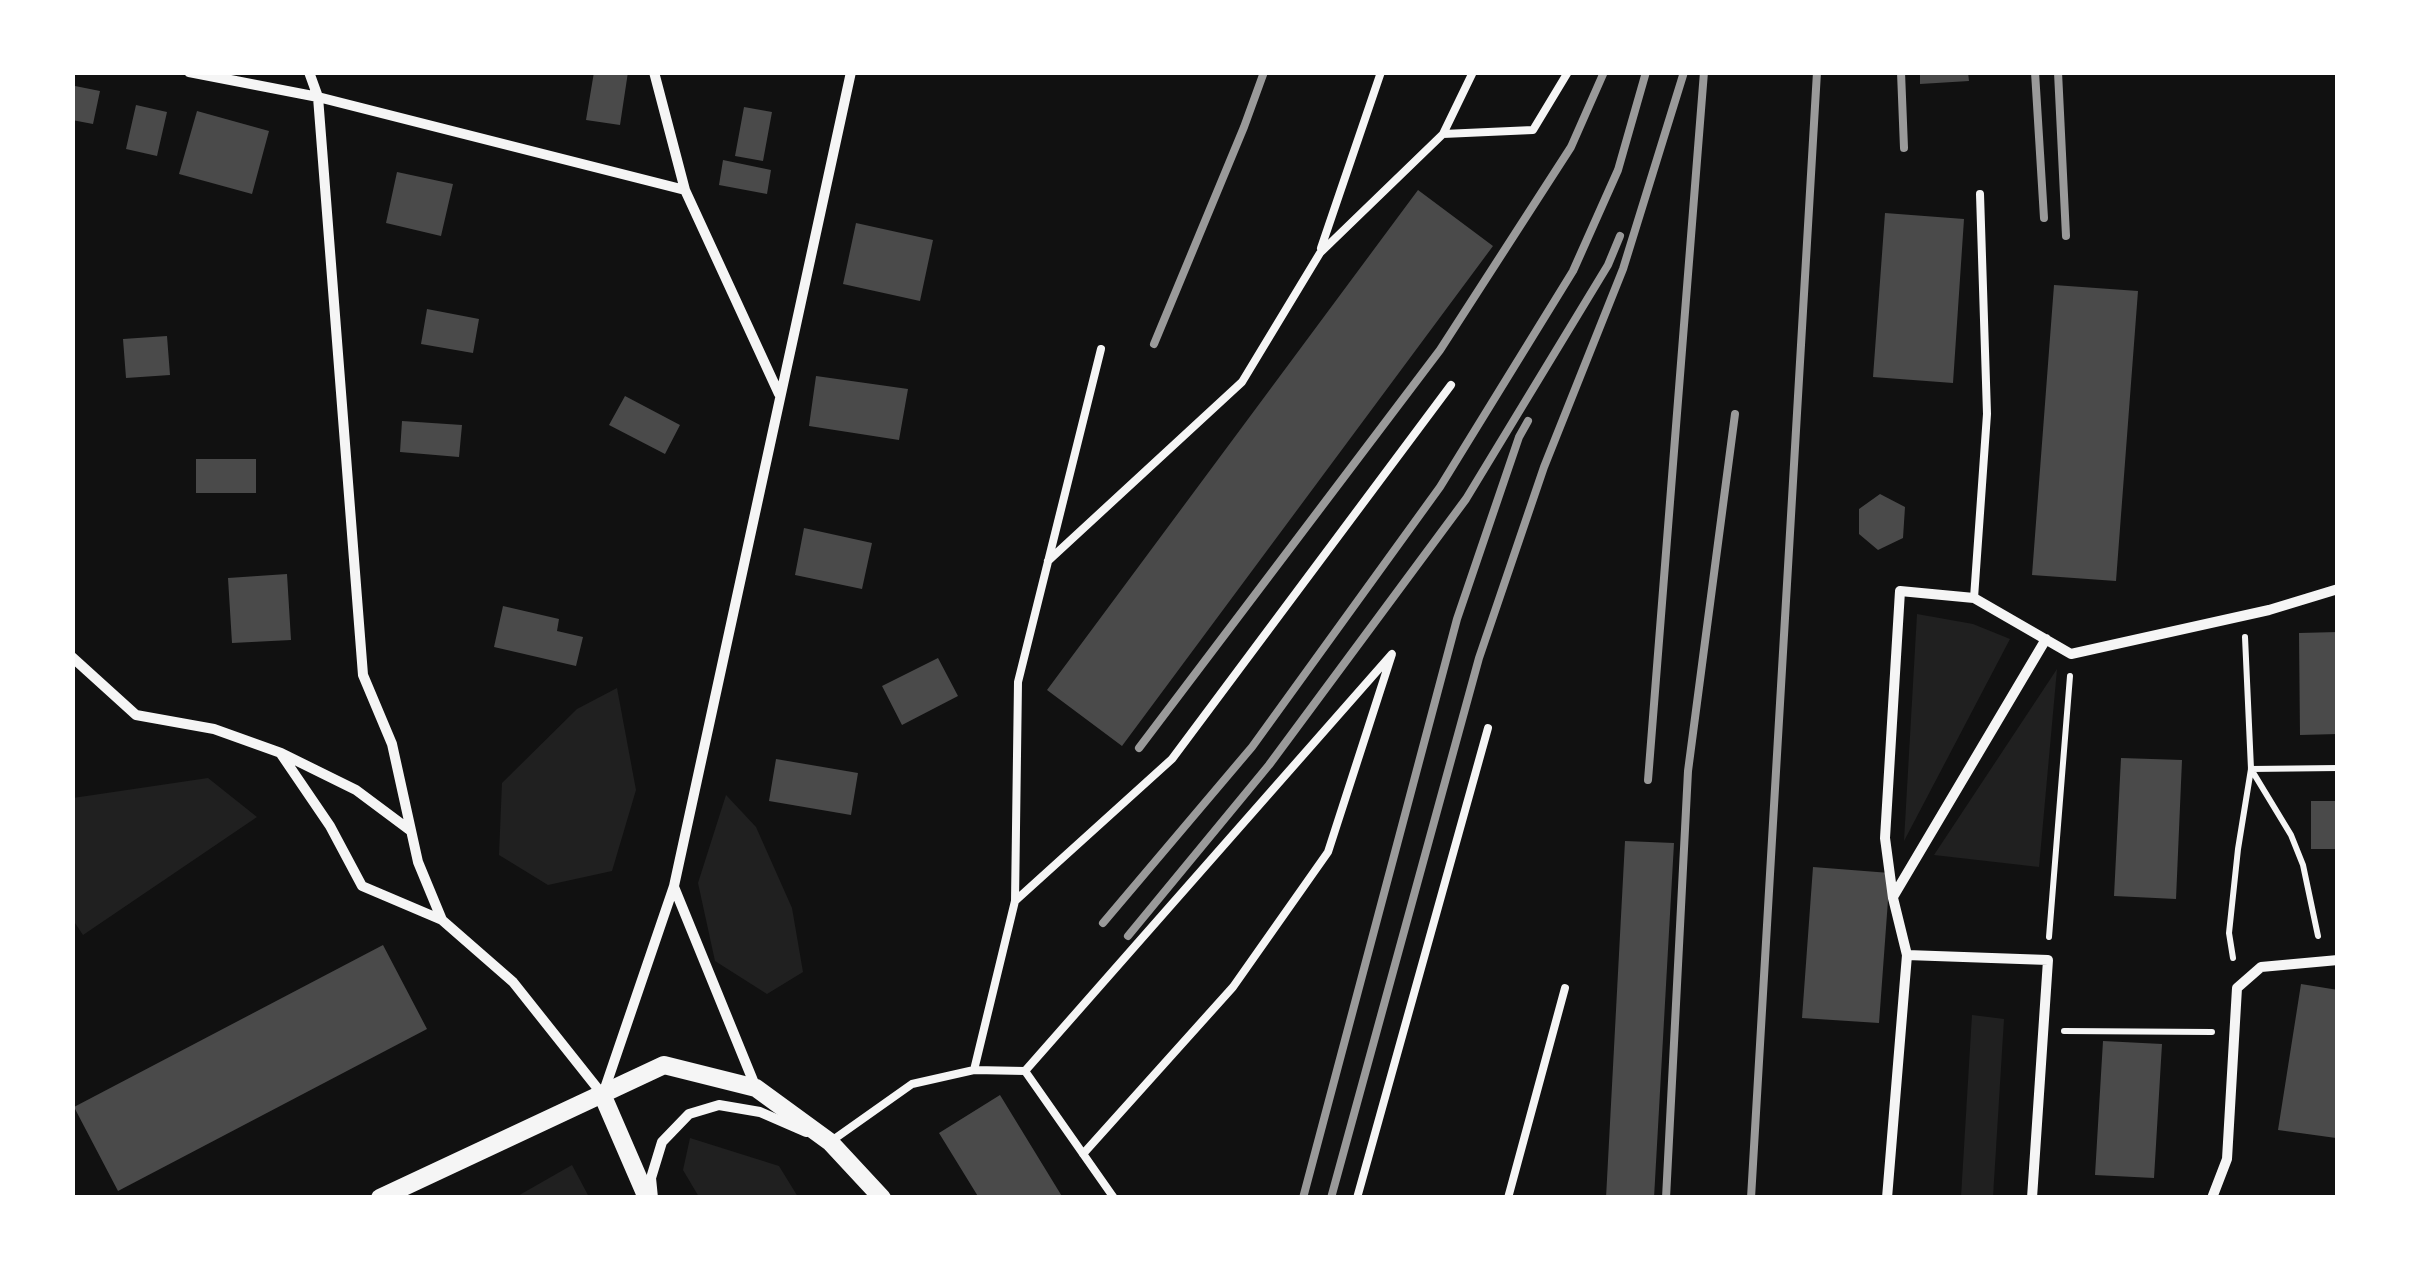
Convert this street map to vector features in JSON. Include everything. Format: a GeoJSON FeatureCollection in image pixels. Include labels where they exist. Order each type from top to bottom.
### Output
{"type":"FeatureCollection","features":[{"type":"Feature","properties":{"kind":"street"},"geometry":{"type":"LineString","coordinates":[[190,72],[318,97],[685,190]]}},
{"type":"Feature","properties":{"kind":"street"},"geometry":{"type":"LineString","coordinates":[[309,72],[318,97],[363,676],[392,744],[418,862],[442,920]]}},
{"type":"Feature","properties":{"kind":"street"},"geometry":{"type":"LineString","coordinates":[[654,72],[685,190],[780,395]]}},
{"type":"Feature","properties":{"kind":"street"},"geometry":{"type":"LineString","coordinates":[[602,1094],[674,886],[850,72]]}},
{"type":"Feature","properties":{"kind":"street"},"geometry":{"type":"LineString","coordinates":[[1887,1198],[1906,954],[1885,838],[1900,591],[1974,598],[2072,654],[2244,616],[2338,589]]}},
{"type":"Feature","properties":{"kind":"street"},"geometry":{"type":"LineString","coordinates":[[1893,898],[2046,639]]}},
{"type":"Feature","properties":{"kind":"street"},"geometry":{"type":"LineString","coordinates":[[72,657],[136,715],[214,729],[281,753],[356,790],[412,831]]}},
{"type":"Feature","properties":{"kind":"street"},"geometry":{"type":"LineString","coordinates":[[281,753],[330,826],[362,886],[442,920],[513,982],[602,1094],[650,1198]]}},
{"type":"Feature","properties":{"kind":"street"},"geometry":{"type":"LineString","coordinates":[[674,886],[756,1088]]}},
{"type":"Feature","properties":{"kind":"street"},"geometry":{"type":"LineString","coordinates":[[1906,954],[2048,960],[2032,1198]]}},
{"type":"Feature","properties":{"kind":"street"},"geometry":{"type":"LineString","coordinates":[[2212,1198],[2226,1159],[2236,988],[2260,967],[2338,960]]}},
{"type":"Feature","properties":{"kind":"street"},"geometry":{"type":"LineString","coordinates":[[380,1198],[664,1066],[756,1088],[830,1142],[882,1198]]}},
{"type":"Feature","properties":{"kind":"street"},"geometry":{"type":"LineString","coordinates":[[650,1198],[651,1178],[662,1142],[688,1114],[719,1105],[760,1112],[830,1142]]}},
{"type":"Feature","properties":{"kind":"lane"},"geometry":{"type":"LineString","coordinates":[[1048,561],[1242,382],[1320,252],[1381,72]]}},
{"type":"Feature","properties":{"kind":"lane"},"geometry":{"type":"LineString","coordinates":[[1320,252],[1442,134],[1473,72]]}},
{"type":"Feature","properties":{"kind":"lane"},"geometry":{"type":"LineString","coordinates":[[1442,134],[1533,130],[1568,72]]}},
{"type":"Feature","properties":{"kind":"lane"},"geometry":{"type":"LineString","coordinates":[[1974,598],[1988,414],[1980,194]]}},
{"type":"Feature","properties":{"kind":"lane"},"geometry":{"type":"LineString","coordinates":[[974,1070],[1015,901],[1018,682],[1101,349]]}},
{"type":"Feature","properties":{"kind":"lane"},"geometry":{"type":"LineString","coordinates":[[1015,901],[1172,758],[1450,385]]}},
{"type":"Feature","properties":{"kind":"lane"},"geometry":{"type":"LineString","coordinates":[[1025,1072],[1392,654],[1328,852],[1232,987],[1083,1154]]}},
{"type":"Feature","properties":{"kind":"lane"},"geometry":{"type":"LineString","coordinates":[[1357,1198],[1488,728]]}},
{"type":"Feature","properties":{"kind":"lane"},"geometry":{"type":"LineString","coordinates":[[1508,1198],[1565,988]]}},
{"type":"Feature","properties":{"kind":"lane"},"geometry":{"type":"LineString","coordinates":[[830,1142],[912,1084],[974,1070],[1025,1072]]}},
{"type":"Feature","properties":{"kind":"lane"},"geometry":{"type":"LineString","coordinates":[[1025,1072],[1114,1198]]}},
{"type":"Feature","properties":{"kind":"path"},"geometry":{"type":"LineString","coordinates":[[2236,988],[2229,933],[2252,769],[2244,616]]}},
{"type":"Feature","properties":{"kind":"path"},"geometry":{"type":"LineString","coordinates":[[2048,960],[2072,654]]}},
{"type":"Feature","properties":{"kind":"path"},"geometry":{"type":"LineString","coordinates":[[2252,769],[2338,768]]}},
{"type":"Feature","properties":{"kind":"path"},"geometry":{"type":"LineString","coordinates":[[2252,769],[2304,865],[2324,960]]}},
{"type":"Feature","properties":{"kind":"path"},"geometry":{"type":"LineString","coordinates":[[2043,1031],[2234,1032]]}},
{"type":"Feature","properties":{"kind":"shaded area"},"geometry":{"type":"Polygon","coordinates":[[[1917,614],[1973,624],[2010,639],[1904,841],[1917,614]]]}},
{"type":"Feature","properties":{"kind":"shaded area"},"geometry":{"type":"Polygon","coordinates":[[[2057,669],[2039,867],[1934,855],[2057,669]]]}},
{"type":"Feature","properties":{"kind":"shaded area"},"geometry":{"type":"Polygon","coordinates":[[[617,688],[636,790],[612,871],[548,885],[499,855],[502,783],[577,709],[617,688]]]}},
{"type":"Feature","properties":{"kind":"shaded area"},"geometry":{"type":"Polygon","coordinates":[[[208,778],[257,817],[83,935],[73,920],[73,798],[208,778]]]}},
{"type":"Feature","properties":{"kind":"shaded area"},"geometry":{"type":"Polygon","coordinates":[[[726,795],[756,827],[792,908],[803,972],[767,994],[715,961],[698,883],[726,795]]]}},
{"type":"Feature","properties":{"kind":"shaded area"},"geometry":{"type":"Polygon","coordinates":[[[1972,1015],[2004,1019],[1993,1197],[1961,1197],[1972,1015]]]}},
{"type":"Feature","properties":{"kind":"shaded area"},"geometry":{"type":"Polygon","coordinates":[[[690,1138],[779,1166],[798,1197],[699,1197],[683,1170],[690,1138]]]}},
{"type":"Feature","properties":{"kind":"shaded area"},"geometry":{"type":"Polygon","coordinates":[[[572,1165],[589,1197],[516,1197],[572,1165]]]}},
{"type":"Feature","properties":{"kind":"building"},"geometry":{"type":"Polygon","coordinates":[[[594,72],[628,72],[620,125],[586,120],[594,72]]]}},
{"type":"Feature","properties":{"kind":"building"},"geometry":{"type":"Polygon","coordinates":[[[1920,72],[1968,72],[1969,81],[1920,84],[1920,72]]]}},
{"type":"Feature","properties":{"kind":"building"},"geometry":{"type":"Polygon","coordinates":[[[75,86],[100,91],[93,124],[72,120],[75,86]]]}},
{"type":"Feature","properties":{"kind":"building"},"geometry":{"type":"Polygon","coordinates":[[[136,105],[167,112],[157,156],[126,149],[136,105]]]}},
{"type":"Feature","properties":{"kind":"building"},"geometry":{"type":"Polygon","coordinates":[[[744,107],[772,112],[763,161],[735,156],[744,107]]]}},
{"type":"Feature","properties":{"kind":"building"},"geometry":{"type":"Polygon","coordinates":[[[197,111],[269,131],[252,194],[179,174],[197,111]]]}},
{"type":"Feature","properties":{"kind":"building"},"geometry":{"type":"Polygon","coordinates":[[[723,160],[771,170],[767,194],[719,185],[723,160]]]}},
{"type":"Feature","properties":{"kind":"building"},"geometry":{"type":"Polygon","coordinates":[[[397,172],[453,184],[441,236],[386,223],[397,172]]]}},
{"type":"Feature","properties":{"kind":"building"},"geometry":{"type":"Polygon","coordinates":[[[1418,190],[1493,246],[1122,746],[1047,690],[1418,190]]]}},
{"type":"Feature","properties":{"kind":"building"},"geometry":{"type":"Polygon","coordinates":[[[1885,213],[1964,219],[1953,383],[1873,377],[1885,213]]]}},
{"type":"Feature","properties":{"kind":"building"},"geometry":{"type":"Polygon","coordinates":[[[856,223],[933,240],[920,301],[843,284],[856,223]]]}},
{"type":"Feature","properties":{"kind":"building"},"geometry":{"type":"Polygon","coordinates":[[[2054,285],[2138,291],[2116,581],[2032,575],[2054,285]]]}},
{"type":"Feature","properties":{"kind":"building"},"geometry":{"type":"Polygon","coordinates":[[[427,309],[479,319],[473,353],[421,344],[427,309]]]}},
{"type":"Feature","properties":{"kind":"building"},"geometry":{"type":"Polygon","coordinates":[[[167,336],[170,375],[126,378],[123,339],[167,336]]]}},
{"type":"Feature","properties":{"kind":"building"},"geometry":{"type":"Polygon","coordinates":[[[816,376],[908,389],[899,440],[809,426],[816,376]]]}},
{"type":"Feature","properties":{"kind":"building"},"geometry":{"type":"Polygon","coordinates":[[[625,396],[680,425],[665,454],[609,425],[625,396]]]}},
{"type":"Feature","properties":{"kind":"building"},"geometry":{"type":"Polygon","coordinates":[[[402,421],[462,425],[459,457],[400,452],[402,421]]]}},
{"type":"Feature","properties":{"kind":"building"},"geometry":{"type":"Polygon","coordinates":[[[196,459],[256,459],[256,493],[196,493],[196,459]]]}},
{"type":"Feature","properties":{"kind":"building"},"geometry":{"type":"Polygon","coordinates":[[[1880,494],[1905,507],[1903,538],[1878,550],[1859,534],[1859,509],[1880,494]]]}},
{"type":"Feature","properties":{"kind":"building"},"geometry":{"type":"Polygon","coordinates":[[[804,528],[872,543],[862,589],[795,575],[804,528]]]}},
{"type":"Feature","properties":{"kind":"building"},"geometry":{"type":"Polygon","coordinates":[[[287,574],[291,640],[232,643],[228,578],[287,574]]]}},
{"type":"Feature","properties":{"kind":"building"},"geometry":{"type":"Polygon","coordinates":[[[503,606],[559,619],[557,631],[583,637],[576,666],[494,647],[503,606]]]}},
{"type":"Feature","properties":{"kind":"building"},"geometry":{"type":"Polygon","coordinates":[[[2338,632],[2338,734],[2300,735],[2299,633],[2338,632]]]}},
{"type":"Feature","properties":{"kind":"building"},"geometry":{"type":"Polygon","coordinates":[[[938,658],[958,696],[902,725],[882,686],[938,658]]]}},
{"type":"Feature","properties":{"kind":"building"},"geometry":{"type":"Polygon","coordinates":[[[2121,758],[2182,760],[2176,899],[2114,896],[2121,758]]]}},
{"type":"Feature","properties":{"kind":"building"},"geometry":{"type":"Polygon","coordinates":[[[776,759],[858,773],[851,815],[769,801],[776,759]]]}},
{"type":"Feature","properties":{"kind":"building"},"geometry":{"type":"Polygon","coordinates":[[[2311,801],[2338,801],[2338,849],[2311,849],[2311,801]]]}},
{"type":"Feature","properties":{"kind":"building"},"geometry":{"type":"Polygon","coordinates":[[[1625,841],[1674,843],[1654,1198],[1606,1198],[1625,841]]]}},
{"type":"Feature","properties":{"kind":"building"},"geometry":{"type":"Polygon","coordinates":[[[1813,867],[1890,873],[1879,1023],[1802,1018],[1813,867]]]}},
{"type":"Feature","properties":{"kind":"building"},"geometry":{"type":"Polygon","coordinates":[[[383,945],[427,1029],[118,1191],[74,1107],[383,945]]]}},
{"type":"Feature","properties":{"kind":"building"},"geometry":{"type":"Polygon","coordinates":[[[2301,984],[2338,990],[2336,1138],[2278,1130],[2301,984]]]}},
{"type":"Feature","properties":{"kind":"building"},"geometry":{"type":"Polygon","coordinates":[[[2103,1041],[2162,1044],[2154,1178],[2095,1175],[2103,1041]]]}},
{"type":"Feature","properties":{"kind":"building"},"geometry":{"type":"Polygon","coordinates":[[[1000,1095],[1063,1198],[979,1198],[939,1133],[1000,1095]]]}},
{"type":"Feature","properties":{"kind":"railway"},"geometry":{"type":"LineString","coordinates":[[1154,344],[1264,72]]}},
{"type":"Feature","properties":{"kind":"railway"},"geometry":{"type":"LineString","coordinates":[[1139,748],[1440,350],[1571,147],[1604,72]]}},
{"type":"Feature","properties":{"kind":"railway"},"geometry":{"type":"LineString","coordinates":[[1103,923],[1252,747],[1440,487],[1573,271],[1618,170],[1646,72]]}},
{"type":"Feature","properties":{"kind":"railway"},"geometry":{"type":"LineString","coordinates":[[1331,1198],[1479,658],[1544,467],[1623,269],[1684,72]]}},
{"type":"Feature","properties":{"kind":"railway"},"geometry":{"type":"LineString","coordinates":[[1648,780],[1704,72]]}},
{"type":"Feature","properties":{"kind":"railway"},"geometry":{"type":"LineString","coordinates":[[1751,1198],[1817,72]]}},
{"type":"Feature","properties":{"kind":"railway"},"geometry":{"type":"LineString","coordinates":[[1901,72],[1904,148]]}},
{"type":"Feature","properties":{"kind":"railway"},"geometry":{"type":"LineString","coordinates":[[2035,72],[2044,218]]}},
{"type":"Feature","properties":{"kind":"railway"},"geometry":{"type":"LineString","coordinates":[[2058,72],[2066,236]]}},
{"type":"Feature","properties":{"kind":"railway"},"geometry":{"type":"LineString","coordinates":[[1128,936],[1269,765],[1466,499],[1608,265],[1620,236]]}},
{"type":"Feature","properties":{"kind":"railway"},"geometry":{"type":"LineString","coordinates":[[1666,1198],[1688,771],[1735,414]]}},
{"type":"Feature","properties":{"kind":"railway"},"geometry":{"type":"LineString","coordinates":[[1303,1198],[1457,619],[1519,437],[1528,421]]}}]}
